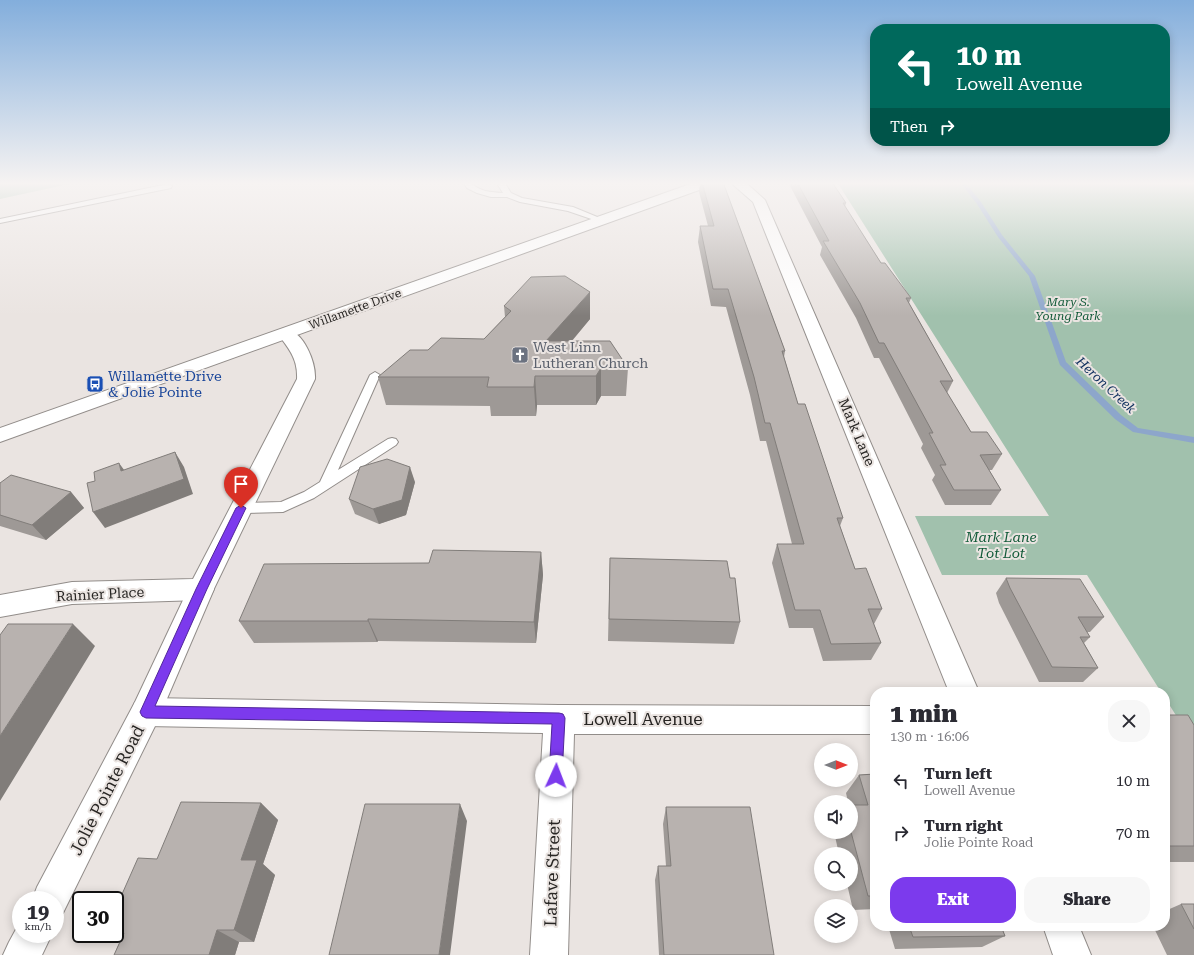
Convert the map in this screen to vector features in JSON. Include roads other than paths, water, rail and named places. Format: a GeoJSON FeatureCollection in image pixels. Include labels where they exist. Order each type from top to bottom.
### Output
{"type":"FeatureCollection","features":[{"type":"Feature","properties":{"kind":"street","name":"Willamette Drive"},"geometry":{"type":"LineString","coordinates":[[0,435],[587,227]]}},
{"type":"Feature","properties":{"kind":"street","name":"Mark Lane"},"geometry":{"type":"LineString","coordinates":[[770,227],[962,687]]}},
{"type":"Feature","properties":{"kind":"street","name":"Jolie Pointe Road"},"geometry":{"type":"LineString","coordinates":[[55,891],[146,712],[201,589],[306,379],[307,372],[303,356],[299,348],[287,334]]}},
{"type":"Feature","properties":{"kind":"street","name":"Rainier Place"},"geometry":{"type":"LineString","coordinates":[[0,606],[72,593],[201,589]]}},
{"type":"Feature","properties":{"kind":"street","name":"Lowell Avenue"},"geometry":{"type":"LineString","coordinates":[[146,712],[559,718],[870,720]]}},
{"type":"Feature","properties":{"kind":"street","name":"Lafave Street"},"geometry":{"type":"LineString","coordinates":[[549,955],[559,718]]}},
{"type":"Feature","properties":{"kind":"street"},"geometry":{"type":"LineString","coordinates":[[1062,931],[1072,955]]}},
{"type":"Feature","properties":{"kind":"street"},"geometry":{"type":"LineString","coordinates":[[22,955],[28,943]]}},
{"type":"Feature","properties":{"kind":"lane"},"geometry":{"type":"LineString","coordinates":[[326,483],[375,375]]}},
{"type":"Feature","properties":{"kind":"lane"},"geometry":{"type":"LineString","coordinates":[[241,508],[283,507],[309,495],[392,442]]}},
{"type":"Feature","properties":{"kind":"waterway","name":"Heron Creek"},"geometry":{"type":"LineString","coordinates":[[994,227],[1032,276],[1063,363],[1118,417],[1136,430],[1194,440]]}},
{"type":"Feature","properties":{"kind":"place","name":"West Linn Lutheran Church"},"geometry":{"type":"Point","coordinates":[520,355]}},
{"type":"Feature","properties":{"kind":"place","name":"Willamette Drive & Jolie Pointe"},"geometry":{"type":"Point","coordinates":[95,384]}},
{"type":"Feature","properties":{"kind":"park label","name":"Mary S. Young Park"},"geometry":{"type":"Point","coordinates":[1068,309]}},
{"type":"Feature","properties":{"kind":"park label","name":"Mark Lane Tot Lot"},"geometry":{"type":"Point","coordinates":[1001,546]}}]}
